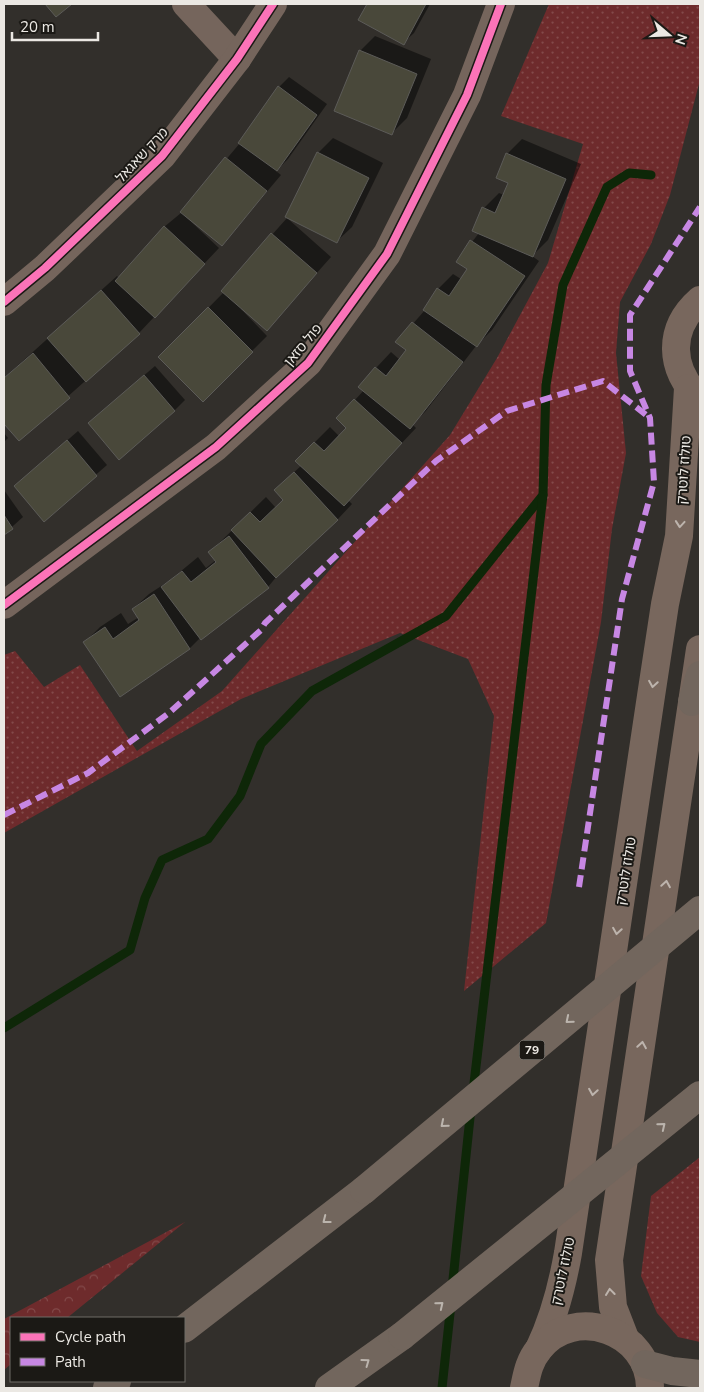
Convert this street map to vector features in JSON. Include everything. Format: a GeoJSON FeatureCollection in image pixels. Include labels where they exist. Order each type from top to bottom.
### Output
{"type":"FeatureCollection","features":[{"type":"Feature","properties":{"kind":"highway"},"geometry":{"type":"LineString","coordinates":[[692,702],[700,675]]}},
{"type":"Feature","properties":{"kind":"highway","name":"79"},"geometry":{"type":"LineString","coordinates":[[185,1328],[364,1190],[700,910]]}},
{"type":"Feature","properties":{"kind":"highway"},"geometry":{"type":"LineString","coordinates":[[329,1388],[402,1336],[700,1095]]}},
{"type":"Feature","properties":{"kind":"highway"},"geometry":{"type":"LineString","coordinates":[[648,1376],[672,1371],[700,1374]]}},
{"type":"Feature","properties":{"kind":"main road"},"geometry":{"type":"LineString","coordinates":[[694,393],[679,369],[676,348],[679,327],[697,303]]}},
{"type":"Feature","properties":{"kind":"main road","name":"טולוז לוטרק"},"geometry":{"type":"LineString","coordinates":[[524,1388],[528,1367],[550,1326],[560,1297],[568,1253],[652,687],[665,604],[679,536],[694,393]]}},
{"type":"Feature","properties":{"kind":"main road"},"geometry":{"type":"LineString","coordinates":[[625,1338],[612,1307],[609,1260],[700,649]]}},
{"type":"Feature","properties":{"kind":"main road"},"geometry":{"type":"LineString","coordinates":[[538,1349],[553,1336],[570,1328],[589,1326],[608,1329],[625,1338],[637,1350],[648,1376]]}},
{"type":"Feature","properties":{"kind":"street"},"geometry":{"type":"LineString","coordinates":[[186,4],[237,59]]}},
{"type":"Feature","properties":{"kind":"street","name":"מרק שאגאל"},"geometry":{"type":"LineString","coordinates":[[4,302],[46,268],[162,156],[237,59],[274,4]]}},
{"type":"Feature","properties":{"kind":"street","name":"פול סזאן"},"geometry":{"type":"LineString","coordinates":[[4,605],[216,447],[308,363],[387,254],[467,95],[502,4]]}},
{"type":"Feature","properties":{"kind":"green space"},"geometry":{"type":"Polygon","coordinates":[[[549,4],[700,4],[700,80],[670,195],[651,244],[620,302],[616,353],[626,453],[612,529],[601,622],[546,923],[464,991],[494,716],[468,659],[400,633],[241,699],[4,833],[4,655],[15,651],[44,687],[80,665],[137,751],[222,691],[450,435],[497,358],[548,263],[583,144],[501,116],[549,4]]]}},
{"type":"Feature","properties":{"kind":"green space"},"geometry":{"type":"Polygon","coordinates":[[[700,1157],[700,1342],[678,1337],[657,1313],[641,1276],[651,1196],[700,1157]]]}},
{"type":"Feature","properties":{"kind":"green space"},"geometry":{"type":"Polygon","coordinates":[[[185,1222],[68,1317],[10,1317],[10,1365],[4,1370],[4,1319],[185,1222]]]}},
{"type":"Feature","properties":{"kind":"building"},"geometry":{"type":"Polygon","coordinates":[[[45,4],[72,4],[56,17],[45,4]]]}},
{"type":"Feature","properties":{"kind":"building"},"geometry":{"type":"Polygon","coordinates":[[[367,4],[426,4],[404,45],[358,20],[367,4]]]}},
{"type":"Feature","properties":{"kind":"building"},"geometry":{"type":"Polygon","coordinates":[[[359,50],[417,74],[392,135],[334,111],[359,50]]]}},
{"type":"Feature","properties":{"kind":"building"},"geometry":{"type":"Polygon","coordinates":[[[278,86],[317,115],[277,171],[238,143],[278,86]]]}},
{"type":"Feature","properties":{"kind":"building"},"geometry":{"type":"Polygon","coordinates":[[[317,152],[369,178],[337,243],[285,217],[317,152]]]}},
{"type":"Feature","properties":{"kind":"building"},"geometry":{"type":"Polygon","coordinates":[[[506,153],[566,179],[533,257],[472,231],[482,207],[495,213],[508,183],[496,178],[506,153]]]}},
{"type":"Feature","properties":{"kind":"building"},"geometry":{"type":"Polygon","coordinates":[[[225,157],[267,191],[222,246],[180,212],[225,157]]]}},
{"type":"Feature","properties":{"kind":"building"},"geometry":{"type":"Polygon","coordinates":[[[164,226],[205,264],[155,318],[115,281],[164,226]]]}},
{"type":"Feature","properties":{"kind":"building"},"geometry":{"type":"Polygon","coordinates":[[[271,233],[317,273],[267,331],[221,291],[271,233]]]}},
{"type":"Feature","properties":{"kind":"building"},"geometry":{"type":"Polygon","coordinates":[[[470,240],[525,276],[477,347],[423,310],[437,288],[449,296],[467,269],[456,262],[470,240]]]}},
{"type":"Feature","properties":{"kind":"building"},"geometry":{"type":"Polygon","coordinates":[[[101,290],[140,334],[86,382],[47,338],[101,290]]]}},
{"type":"Feature","properties":{"kind":"building"},"geometry":{"type":"Polygon","coordinates":[[[208,307],[253,352],[203,402],[158,357],[208,307]]]}},
{"type":"Feature","properties":{"kind":"building"},"geometry":{"type":"Polygon","coordinates":[[[412,322],[463,362],[410,429],[358,387],[375,367],[386,376],[406,350],[395,342],[412,322]]]}},
{"type":"Feature","properties":{"kind":"building"},"geometry":{"type":"Polygon","coordinates":[[[33,353],[70,398],[19,441],[4,424],[4,378],[33,353]]]}},
{"type":"Feature","properties":{"kind":"building"},"geometry":{"type":"Polygon","coordinates":[[[144,375],[175,411],[119,460],[88,423],[144,375]]]}},
{"type":"Feature","properties":{"kind":"building"},"geometry":{"type":"Polygon","coordinates":[[[354,399],[402,443],[344,506],[295,461],[314,442],[324,451],[346,428],[336,418],[354,399]]]}},
{"type":"Feature","properties":{"kind":"building"},"geometry":{"type":"Polygon","coordinates":[[[67,440],[97,476],[44,522],[14,486],[67,440]]]}},
{"type":"Feature","properties":{"kind":"building"},"geometry":{"type":"Polygon","coordinates":[[[294,472],[338,520],[276,578],[231,530],[250,512],[260,522],[283,500],[274,490],[294,472]]]}},
{"type":"Feature","properties":{"kind":"building"},"geometry":{"type":"Polygon","coordinates":[[[4,515],[13,529],[4,535],[4,515]]]}},
{"type":"Feature","properties":{"kind":"building"},"geometry":{"type":"Polygon","coordinates":[[[229,536],[269,588],[201,640],[161,587],[182,571],[191,582],[216,562],[208,552],[229,536]]]}},
{"type":"Feature","properties":{"kind":"building"},"geometry":{"type":"Polygon","coordinates":[[[154,594],[190,649],[120,697],[83,642],[105,627],[113,639],[139,620],[132,609],[154,594]]]}},
{"type":"Feature","properties":{"kind":"waterway"},"geometry":{"type":"LineString","coordinates":[[4,1028],[130,950],[145,898],[162,860],[208,839],[240,796],[261,744],[312,691],[446,616],[543,495],[546,385],[563,285],[607,187],[629,173],[651,175]]}},
{"type":"Feature","properties":{"kind":"waterway"},"geometry":{"type":"LineString","coordinates":[[473,1092],[543,495]]}},
{"type":"Feature","properties":{"kind":"waterway"},"geometry":{"type":"LineString","coordinates":[[452,1289],[471,1108]]}},
{"type":"Feature","properties":{"kind":"waterway"},"geometry":{"type":"LineString","coordinates":[[442,1388],[451,1304]]}},
{"type":"Feature","properties":{"kind":"marked path"},"geometry":{"type":"LineString","coordinates":[[579,887],[622,599],[654,482],[650,418],[630,371],[630,315],[700,207]]}},
{"type":"Feature","properties":{"kind":"marked path"},"geometry":{"type":"LineString","coordinates":[[4,815],[88,773],[169,713],[261,630],[265,623],[436,461],[507,411],[603,381],[650,418]]}},
{"type":"Feature","properties":{"kind":"cycle path"},"geometry":{"type":"LineString","coordinates":[[4,302],[45,268],[162,156],[237,59],[273,4]]}},
{"type":"Feature","properties":{"kind":"cycle path"},"geometry":{"type":"LineString","coordinates":[[4,605],[216,447],[308,363],[387,254],[467,95],[501,4]]}}]}
